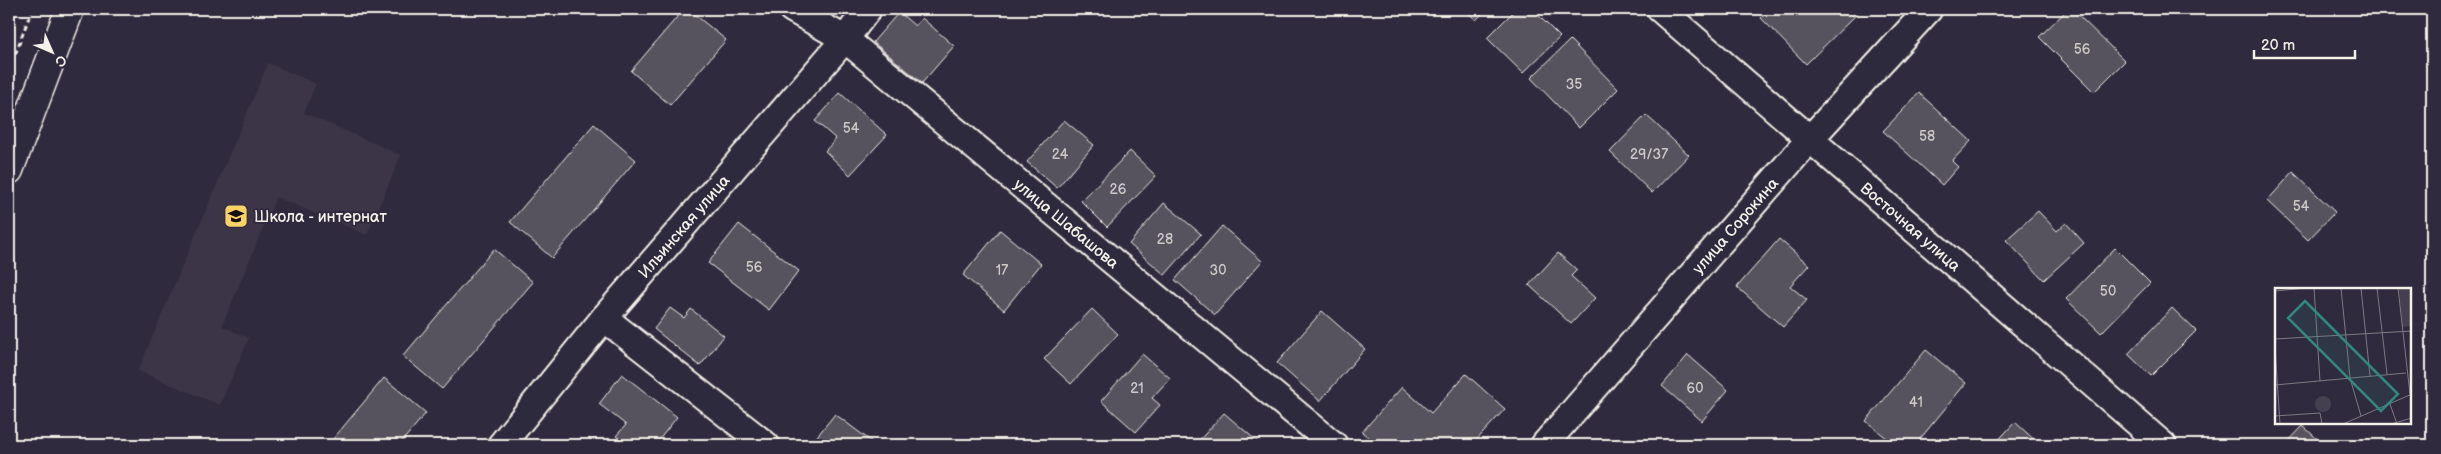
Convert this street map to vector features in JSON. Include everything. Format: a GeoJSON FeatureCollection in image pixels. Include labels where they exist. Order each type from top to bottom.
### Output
{"type":"FeatureCollection","features":[{"type":"Feature","properties":{"kind":"main road"},"geometry":{"type":"LineString","coordinates":[[9,170],[70,9]]}},
{"type":"Feature","properties":{"kind":"street","name":"улица Шабашова"},"geometry":{"type":"LineString","coordinates":[[792,9],[845,39],[1334,445]]}},
{"type":"Feature","properties":{"kind":"street","name":"Ильинская улица"},"geometry":{"type":"LineString","coordinates":[[501,445],[604,318],[845,39],[868,9]]}},
{"type":"Feature","properties":{"kind":"street","name":"Восточная улица"},"geometry":{"type":"LineString","coordinates":[[1660,9],[2163,445]]}},
{"type":"Feature","properties":{"kind":"street","name":"улица Сорокина"},"geometry":{"type":"LineString","coordinates":[[1544,445],[1809,140],[1930,9]]}},
{"type":"Feature","properties":{"kind":"street"},"geometry":{"type":"LineString","coordinates":[[604,318],[766,445]]}},
{"type":"Feature","properties":{"kind":"path"},"geometry":{"type":"LineString","coordinates":[[9,71],[32,9]]}},
{"type":"Feature","properties":{"kind":"shaded area","name":"Школа - интернат"},"geometry":{"type":"Polygon","coordinates":[[[268,63],[316,84],[304,113],[401,155],[367,235],[276,197],[222,326],[249,338],[220,405],[138,371],[268,63]]]}},
{"type":"Feature","properties":{"kind":"building"},"geometry":{"type":"Polygon","coordinates":[[[684,9],[688,9],[726,40],[670,105],[631,71],[684,9]]]}},
{"type":"Feature","properties":{"kind":"building"},"geometry":{"type":"Polygon","coordinates":[[[1464,9],[1487,9],[1476,20],[1464,9]]]}},
{"type":"Feature","properties":{"kind":"building"},"geometry":{"type":"Polygon","coordinates":[[[1516,9],[1532,9],[1560,37],[1523,73],[1487,38],[1516,9]]]}},
{"type":"Feature","properties":{"kind":"building"},"geometry":{"type":"Polygon","coordinates":[[[1770,9],[1806,9],[1808,11],[1811,9],[1862,9],[1806,64],[1761,18],[1770,9]]]}},
{"type":"Feature","properties":{"kind":"building"},"geometry":{"type":"Polygon","coordinates":[[[2068,9],[2072,9],[2125,61],[2094,92],[2039,37],[2068,9]]]}},
{"type":"Feature","properties":{"kind":"building"},"geometry":{"type":"Polygon","coordinates":[[[899,12],[915,26],[922,18],[954,46],[922,83],[873,42],[899,12]]]}},
{"type":"Feature","properties":{"kind":"building"},"geometry":{"type":"Polygon","coordinates":[[[1570,40],[1618,89],[1579,128],[1531,78],[1570,40]]]}},
{"type":"Feature","properties":{"kind":"building"},"geometry":{"type":"Polygon","coordinates":[[[840,93],[887,135],[850,175],[825,151],[836,139],[815,121],[840,93]]]}},
{"type":"Feature","properties":{"kind":"building"},"geometry":{"type":"Polygon","coordinates":[[[1919,93],[1971,141],[1952,161],[1958,167],[1942,185],[1883,131],[1919,93]]]}},
{"type":"Feature","properties":{"kind":"building"},"geometry":{"type":"Polygon","coordinates":[[[1646,115],[1689,155],[1652,193],[1610,152],[1646,115]]]}},
{"type":"Feature","properties":{"kind":"building"},"geometry":{"type":"Polygon","coordinates":[[[1064,120],[1094,145],[1057,188],[1027,162],[1064,120]]]}},
{"type":"Feature","properties":{"kind":"building"},"geometry":{"type":"Polygon","coordinates":[[[594,124],[636,160],[552,258],[510,222],[594,124]]]}},
{"type":"Feature","properties":{"kind":"building"},"geometry":{"type":"Polygon","coordinates":[[[1130,151],[1156,176],[1107,227],[1081,201],[1130,151]]]}},
{"type":"Feature","properties":{"kind":"building"},"geometry":{"type":"Polygon","coordinates":[[[2293,172],[2335,212],[2308,240],[2267,201],[2293,172]]]}},
{"type":"Feature","properties":{"kind":"building"},"geometry":{"type":"Polygon","coordinates":[[[1164,203],[1201,234],[1165,275],[1129,244],[1164,203]]]}},
{"type":"Feature","properties":{"kind":"building"},"geometry":{"type":"Polygon","coordinates":[[[2038,211],[2057,231],[2066,223],[2084,243],[2044,280],[2006,240],[2038,211]]]}},
{"type":"Feature","properties":{"kind":"building"},"geometry":{"type":"Polygon","coordinates":[[[739,224],[799,271],[769,310],[708,263],[739,224]]]}},
{"type":"Feature","properties":{"kind":"building"},"geometry":{"type":"Polygon","coordinates":[[[1222,226],[1262,261],[1215,315],[1175,280],[1222,226]]]}},
{"type":"Feature","properties":{"kind":"building"},"geometry":{"type":"Polygon","coordinates":[[[1000,230],[1041,264],[1004,310],[963,275],[1000,230]]]}},
{"type":"Feature","properties":{"kind":"building"},"geometry":{"type":"Polygon","coordinates":[[[1779,239],[1809,265],[1790,286],[1807,300],[1783,327],[1737,287],[1779,239]]]}},
{"type":"Feature","properties":{"kind":"building"},"geometry":{"type":"Polygon","coordinates":[[[2115,248],[2150,283],[2101,333],[2066,299],[2115,248]]]}},
{"type":"Feature","properties":{"kind":"building"},"geometry":{"type":"Polygon","coordinates":[[[494,249],[533,282],[442,389],[403,356],[494,249]]]}},
{"type":"Feature","properties":{"kind":"building"},"geometry":{"type":"Polygon","coordinates":[[[1558,253],[1577,270],[1571,276],[1595,298],[1571,324],[1529,285],[1558,253]]]}},
{"type":"Feature","properties":{"kind":"building"},"geometry":{"type":"Polygon","coordinates":[[[670,308],[684,318],[691,309],[724,336],[700,366],[654,329],[670,308]]]}},
{"type":"Feature","properties":{"kind":"building"},"geometry":{"type":"Polygon","coordinates":[[[2172,308],[2196,331],[2151,376],[2128,354],[2172,308]]]}},
{"type":"Feature","properties":{"kind":"building"},"geometry":{"type":"Polygon","coordinates":[[[1092,309],[1118,334],[1071,384],[1044,359],[1092,309]]]}},
{"type":"Feature","properties":{"kind":"building"},"geometry":{"type":"Polygon","coordinates":[[[1322,311],[1365,349],[1320,401],[1277,363],[1322,311]]]}},
{"type":"Feature","properties":{"kind":"building"},"geometry":{"type":"Polygon","coordinates":[[[1926,350],[1966,383],[1915,445],[1895,445],[1866,421],[1926,350]]]}},
{"type":"Feature","properties":{"kind":"building"},"geometry":{"type":"Polygon","coordinates":[[[1142,354],[1170,378],[1152,398],[1160,405],[1136,432],[1101,401],[1142,354]]]}},
{"type":"Feature","properties":{"kind":"building"},"geometry":{"type":"Polygon","coordinates":[[[1688,355],[1728,390],[1702,421],[1662,386],[1688,355]]]}},
{"type":"Feature","properties":{"kind":"building"},"geometry":{"type":"Polygon","coordinates":[[[622,374],[677,417],[655,445],[628,445],[616,436],[626,425],[599,404],[622,374]]]}},
{"type":"Feature","properties":{"kind":"building"},"geometry":{"type":"Polygon","coordinates":[[[1466,374],[1505,409],[1472,445],[1377,445],[1362,432],[1402,387],[1431,413],[1466,374]]]}},
{"type":"Feature","properties":{"kind":"building"},"geometry":{"type":"Polygon","coordinates":[[[384,378],[426,413],[399,445],[328,445],[384,378]]]}},
{"type":"Feature","properties":{"kind":"building"},"geometry":{"type":"Polygon","coordinates":[[[1224,413],[1258,442],[1255,445],[1195,445],[1224,413]]]}},
{"type":"Feature","properties":{"kind":"building"},"geometry":{"type":"Polygon","coordinates":[[[835,414],[876,445],[810,445],[835,414]]]}},
{"type":"Feature","properties":{"kind":"building"},"geometry":{"type":"Polygon","coordinates":[[[2015,422],[2040,445],[1994,445],[2015,422]]]}},
{"type":"Feature","properties":{"kind":"building"},"geometry":{"type":"Polygon","coordinates":[[[2303,426],[2324,445],[2285,445],[2303,426]]]}},
{"type":"Feature","properties":{"kind":"place","name":"Школа - интернат"},"geometry":{"type":"Point","coordinates":[236,216]}}]}
